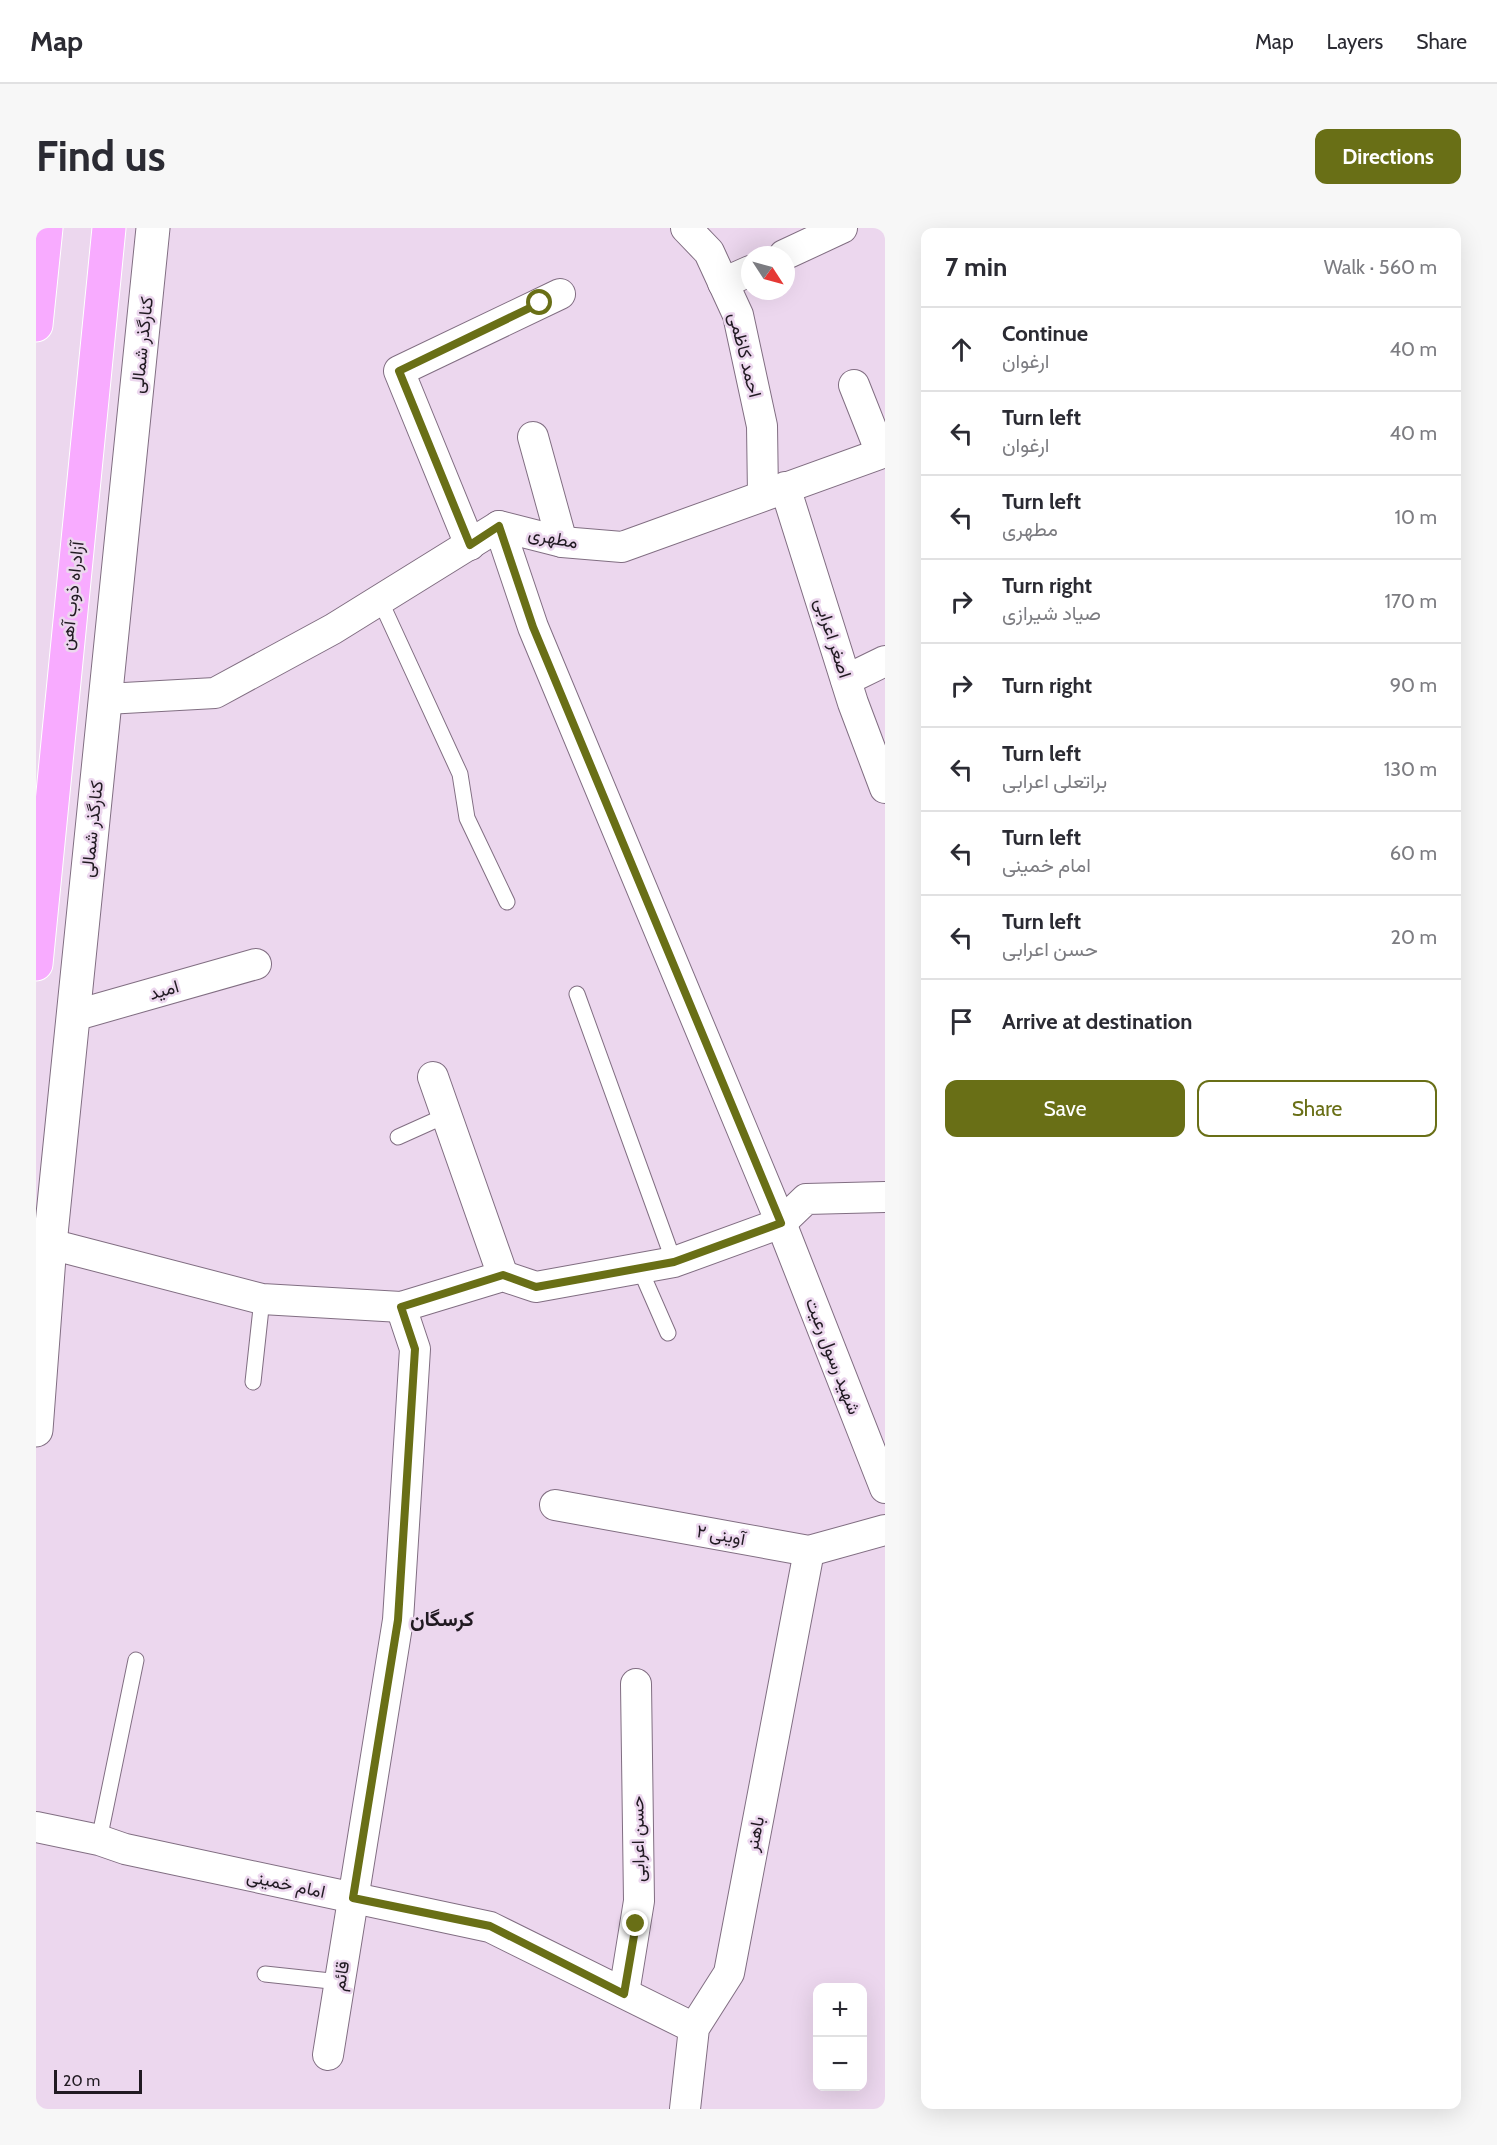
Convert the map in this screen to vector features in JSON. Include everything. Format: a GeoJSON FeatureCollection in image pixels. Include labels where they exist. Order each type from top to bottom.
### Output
{"type":"FeatureCollection","features":[{"type":"Feature","properties":{"kind":"highway"},"geometry":{"type":"LineString","coordinates":[[36,325],[46,228]]}},
{"type":"Feature","properties":{"kind":"highway","name":"آزادراه ذوب آهن"},"geometry":{"type":"LineString","coordinates":[[36,964],[108,228]]}},
{"type":"Feature","properties":{"kind":"main road","name":"کنارگذر شمالی"},"geometry":{"type":"LineString","coordinates":[[36,1430],[50,1245],[153,228]]}},
{"type":"Feature","properties":{"kind":"street","name":"احمد کاظمی"},"geometry":{"type":"LineString","coordinates":[[686,228],[737,277],[738,315],[774,491]]}},
{"type":"Feature","properties":{"kind":"street"},"geometry":{"type":"LineString","coordinates":[[795,250],[842,228]]}},
{"type":"Feature","properties":{"kind":"street"},"geometry":{"type":"LineString","coordinates":[[470,545],[399,371],[560,294]]}},
{"type":"Feature","properties":{"kind":"street"},"geometry":{"type":"LineString","coordinates":[[854,385],[883,453]]}},
{"type":"Feature","properties":{"kind":"street"},"geometry":{"type":"LineString","coordinates":[[533,437],[562,542]]}},
{"type":"Feature","properties":{"kind":"street","name":"مطهری"},"geometry":{"type":"LineString","coordinates":[[499,526],[562,542],[622,547],[883,453]]}},
{"type":"Feature","properties":{"kind":"street","name":"اصغر اعرابی"},"geometry":{"type":"LineString","coordinates":[[774,491],[885,788]]}},
{"type":"Feature","properties":{"kind":"street"},"geometry":{"type":"LineString","coordinates":[[106,699],[215,693],[333,629],[499,526]]}},
{"type":"Feature","properties":{"kind":"street","name":"شهید رسول رعیت"},"geometry":{"type":"LineString","coordinates":[[499,526],[533,627],[781,1223],[885,1488]]}},
{"type":"Feature","properties":{"kind":"street"},"geometry":{"type":"LineString","coordinates":[[846,680],[885,662]]}},
{"type":"Feature","properties":{"kind":"street","name":"امید"},"geometry":{"type":"LineString","coordinates":[[73,1016],[256,964]]}},
{"type":"Feature","properties":{"kind":"street"},"geometry":{"type":"LineString","coordinates":[[434,1077],[503,1275]]}},
{"type":"Feature","properties":{"kind":"street"},"geometry":{"type":"LineString","coordinates":[[50,1245],[261,1299],[401,1307],[503,1275],[536,1287],[674,1262],[781,1223],[806,1199],[885,1197]]}},
{"type":"Feature","properties":{"kind":"street","name":"قائم"},"geometry":{"type":"LineString","coordinates":[[328,2055],[398,1620],[415,1349],[401,1307]]}},
{"type":"Feature","properties":{"kind":"street","name":"آوینی ۲"},"geometry":{"type":"LineString","coordinates":[[555,1505],[809,1551],[885,1530]]}},
{"type":"Feature","properties":{"kind":"street","name":"باهنر"},"geometry":{"type":"LineString","coordinates":[[685,2109],[694,2028],[729,1973],[809,1551]]}},
{"type":"Feature","properties":{"kind":"street","name":"حسن اعرابی"},"geometry":{"type":"LineString","coordinates":[[624,1994],[639,1901],[636,1684]]}},
{"type":"Feature","properties":{"kind":"street","name":"امام خمینی"},"geometry":{"type":"LineString","coordinates":[[36,1827],[99,1840],[125,1850],[490,1926],[694,2028]]}},
{"type":"Feature","properties":{"kind":"lane"},"geometry":{"type":"LineString","coordinates":[[380,600],[460,774],[467,818],[507,902]]}},
{"type":"Feature","properties":{"kind":"lane"},"geometry":{"type":"LineString","coordinates":[[577,994],[674,1262]]}},
{"type":"Feature","properties":{"kind":"lane"},"geometry":{"type":"LineString","coordinates":[[398,1137],[447,1115]]}},
{"type":"Feature","properties":{"kind":"lane"},"geometry":{"type":"LineString","coordinates":[[640,1269],[668,1332]]}},
{"type":"Feature","properties":{"kind":"lane"},"geometry":{"type":"LineString","coordinates":[[253,1382],[261,1299]]}},
{"type":"Feature","properties":{"kind":"lane"},"geometry":{"type":"LineString","coordinates":[[99,1840],[136,1660]]}},
{"type":"Feature","properties":{"kind":"lane"},"geometry":{"type":"LineString","coordinates":[[265,1974],[340,1982]]}},
{"type":"Feature","properties":{"kind":"district","name":"کرسگان"},"geometry":{"type":"Point","coordinates":[442,1619]}},
{"type":"Feature","properties":{"kind":"route"},"geometry":{"type":"LineString","coordinates":[[540,303],[399,371],[470,545],[499,526],[533,627],[781,1223],[674,1262],[536,1287],[503,1275],[401,1307],[415,1349],[398,1620],[353,1898],[490,1926],[624,1994],[636,1924]]}}]}
